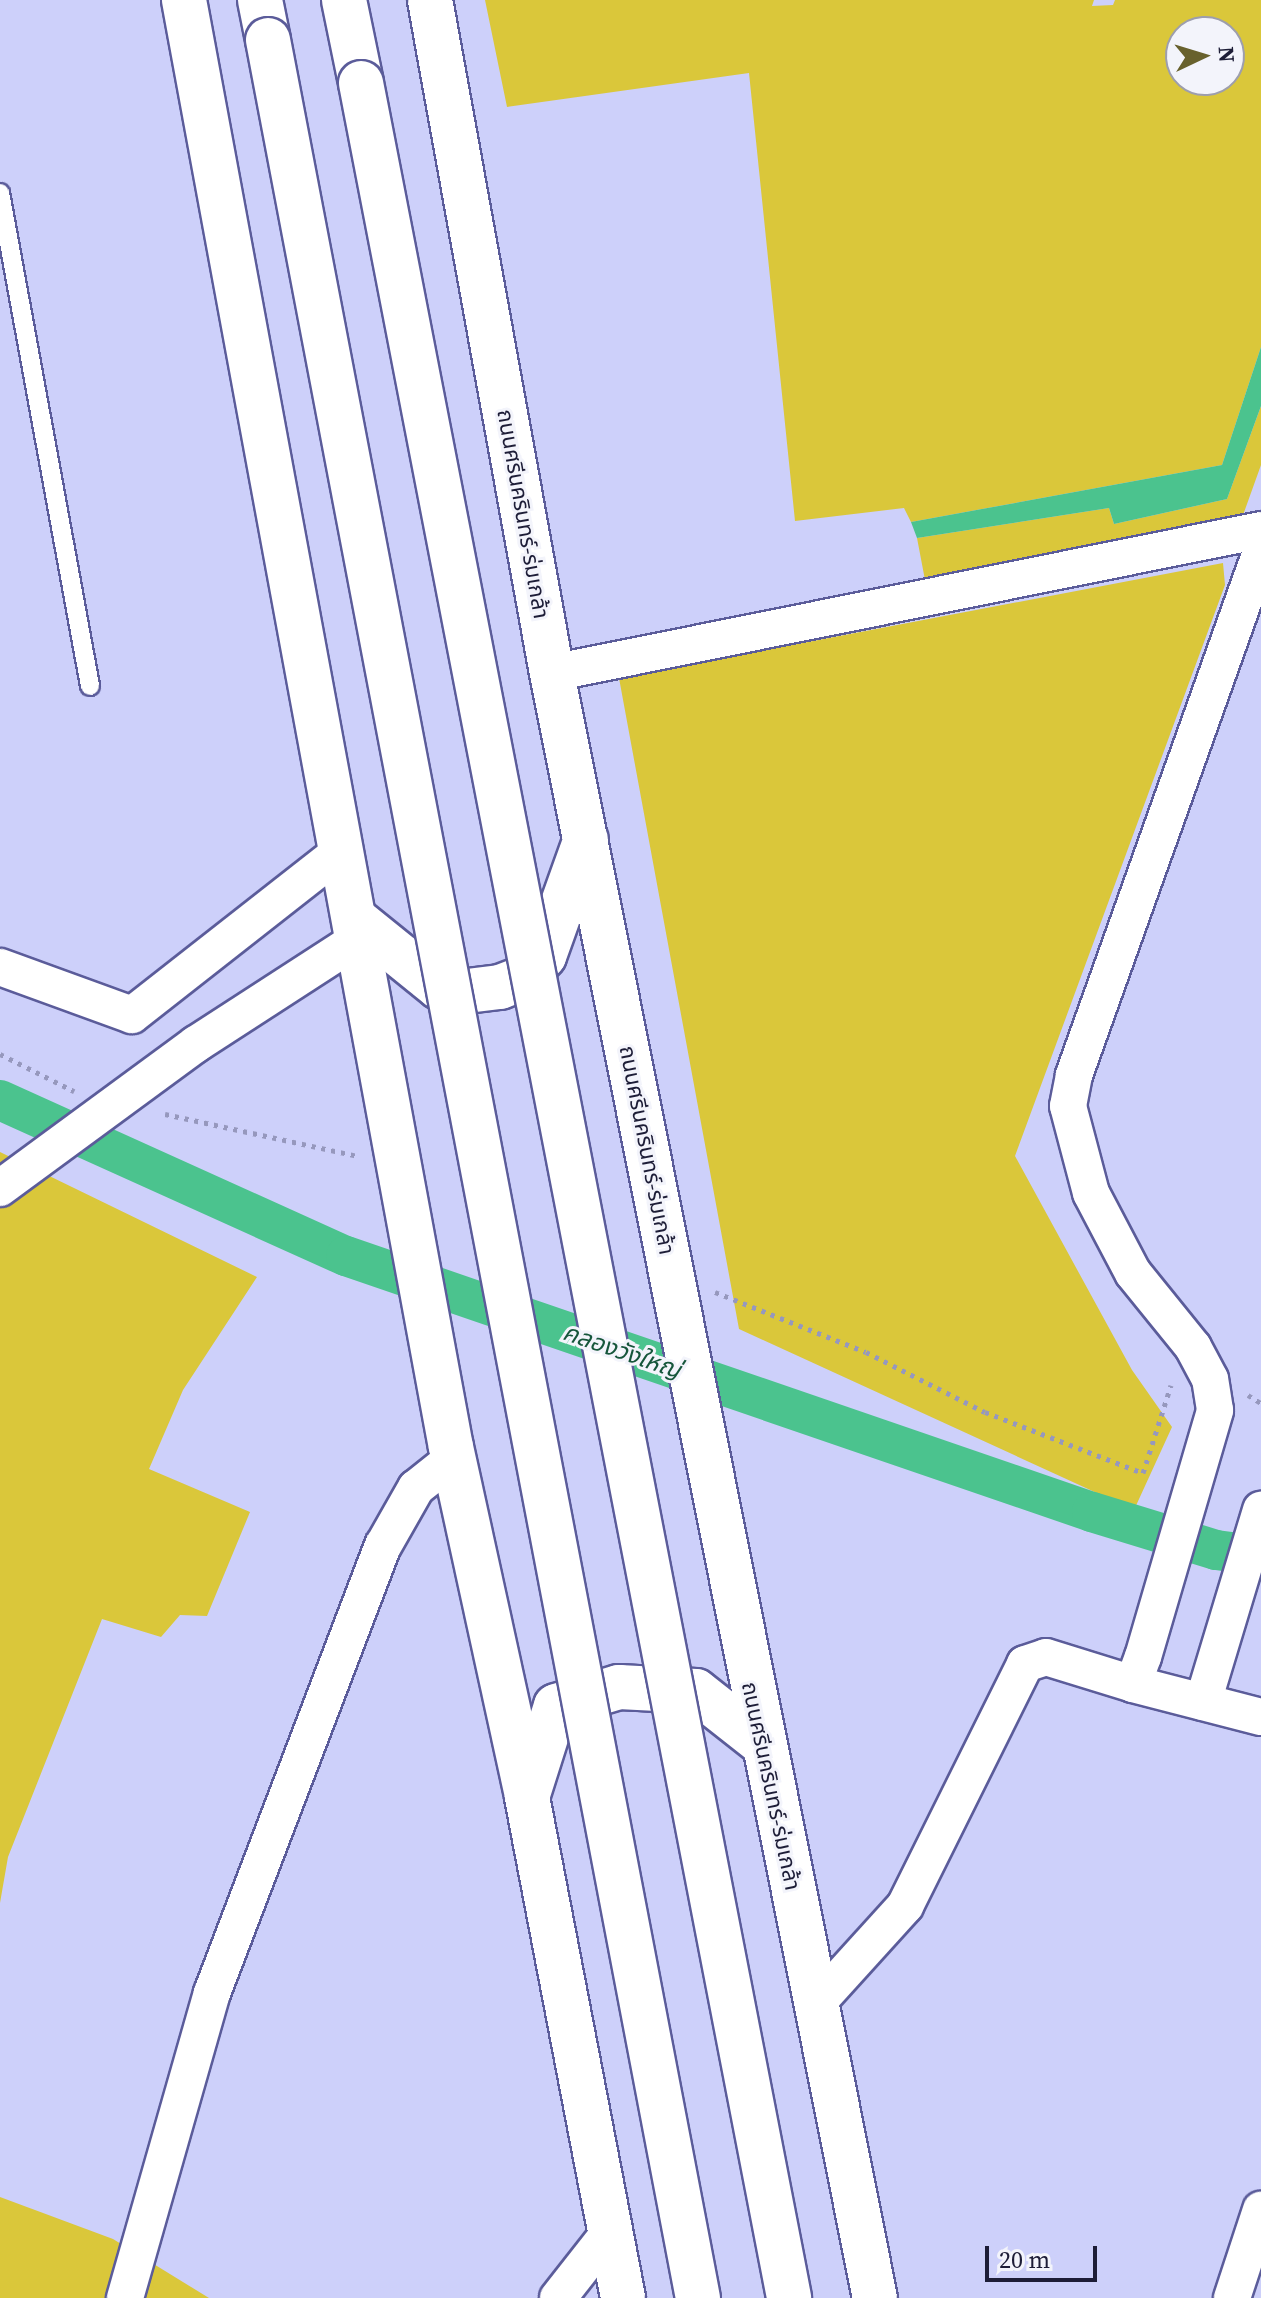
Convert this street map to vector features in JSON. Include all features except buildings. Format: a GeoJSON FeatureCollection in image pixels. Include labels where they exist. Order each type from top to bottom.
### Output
{"type":"FeatureCollection","features":[{"type":"Feature","properties":{"kind":"main road"},"geometry":{"type":"LineString","coordinates":[[184,0],[344,849],[389,1117],[453,1452],[527,1797],[623,2298]]}},
{"type":"Feature","properties":{"kind":"main road"},"geometry":{"type":"LineString","coordinates":[[344,0],[789,2298]]}},
{"type":"Feature","properties":{"kind":"main road","name":"ถนนศรีนครินทร์-ร่มเกล้า"},"geometry":{"type":"LineString","coordinates":[[430,0],[552,673],[762,1743],[875,2298]]}},
{"type":"Feature","properties":{"kind":"main road"},"geometry":{"type":"LineString","coordinates":[[264,20],[698,2298]]}},
{"type":"Feature","properties":{"kind":"main road"},"geometry":{"type":"LineString","coordinates":[[357,929],[439,987],[469,992],[500,987],[524,978],[544,956],[586,839]]}},
{"type":"Feature","properties":{"kind":"main road"},"geometry":{"type":"LineString","coordinates":[[527,1797],[556,1706],[583,1695],[619,1687],[696,1691],[762,1743]]}},
{"type":"Feature","properties":{"kind":"street"},"geometry":{"type":"LineString","coordinates":[[552,673],[1261,530]]}},
{"type":"Feature","properties":{"kind":"street"},"geometry":{"type":"LineString","coordinates":[[1138,1670],[1215,1410],[1210,1379],[1193,1347],[1133,1273],[1091,1193],[1068,1106],[1074,1075],[1261,552]]}},
{"type":"Feature","properties":{"kind":"street"},"geometry":{"type":"LineString","coordinates":[[0,967],[132,1015],[344,849]]}},
{"type":"Feature","properties":{"kind":"street"},"geometry":{"type":"LineString","coordinates":[[0,1188],[357,929]]}},
{"type":"Feature","properties":{"kind":"street"},"geometry":{"type":"LineString","coordinates":[[125,2298],[212,1993],[383,1546],[416,1488],[453,1452]]}},
{"type":"Feature","properties":{"kind":"street"},"geometry":{"type":"LineString","coordinates":[[1206,1687],[1261,1510]]}},
{"type":"Feature","properties":{"kind":"street"},"geometry":{"type":"LineString","coordinates":[[817,2003],[905,1906],[1025,1664],[1046,1657],[1138,1670],[1206,1687],[1261,1717]]}},
{"type":"Feature","properties":{"kind":"street"},"geometry":{"type":"LineString","coordinates":[[1232,2298],[1261,2210]]}},
{"type":"Feature","properties":{"kind":"street"},"geometry":{"type":"LineString","coordinates":[[558,2298],[609,2233]]}},
{"type":"Feature","properties":{"kind":"lane"},"geometry":{"type":"LineString","coordinates":[[0,193],[90,686]]}},
{"type":"Feature","properties":{"kind":"shaded area"},"geometry":{"type":"Polygon","coordinates":[[[485,0],[1094,0],[1092,6],[1113,5],[1115,0],[1261,0],[1261,347],[1222,465],[911,522],[904,508],[795,521],[749,73],[507,107],[485,0]]]}},
{"type":"Feature","properties":{"kind":"shaded area"},"geometry":{"type":"Polygon","coordinates":[[[1261,347],[1261,406],[1227,499],[1114,524],[1109,508],[917,538],[911,522],[1222,465],[1261,347]]]}},
{"type":"Feature","properties":{"kind":"shaded area"},"geometry":{"type":"Polygon","coordinates":[[[1261,406],[1261,465],[1242,518],[925,580],[917,538],[1109,508],[1114,524],[1227,499],[1261,406]]]}},
{"type":"Feature","properties":{"kind":"shaded area"},"geometry":{"type":"Polygon","coordinates":[[[1223,563],[1225,585],[1015,1156],[1132,1370],[1172,1427],[1134,1510],[739,1329],[619,678],[1223,563]]]}},
{"type":"Feature","properties":{"kind":"shaded area"},"geometry":{"type":"Polygon","coordinates":[[[0,1152],[257,1277],[183,1390],[149,1469],[250,1512],[207,1616],[180,1615],[161,1637],[102,1619],[8,1857],[0,1903],[0,1152]]]}},
{"type":"Feature","properties":{"kind":"shaded area"},"geometry":{"type":"Polygon","coordinates":[[[0,2197],[113,2239],[209,2298],[0,2298],[0,2197]]]}},
{"type":"Feature","properties":{"kind":"waterway","name":"คลองวังใหญ่"},"geometry":{"type":"LineString","coordinates":[[0,1100],[346,1256],[1092,1512],[1216,1550],[1261,1556]]}}]}
